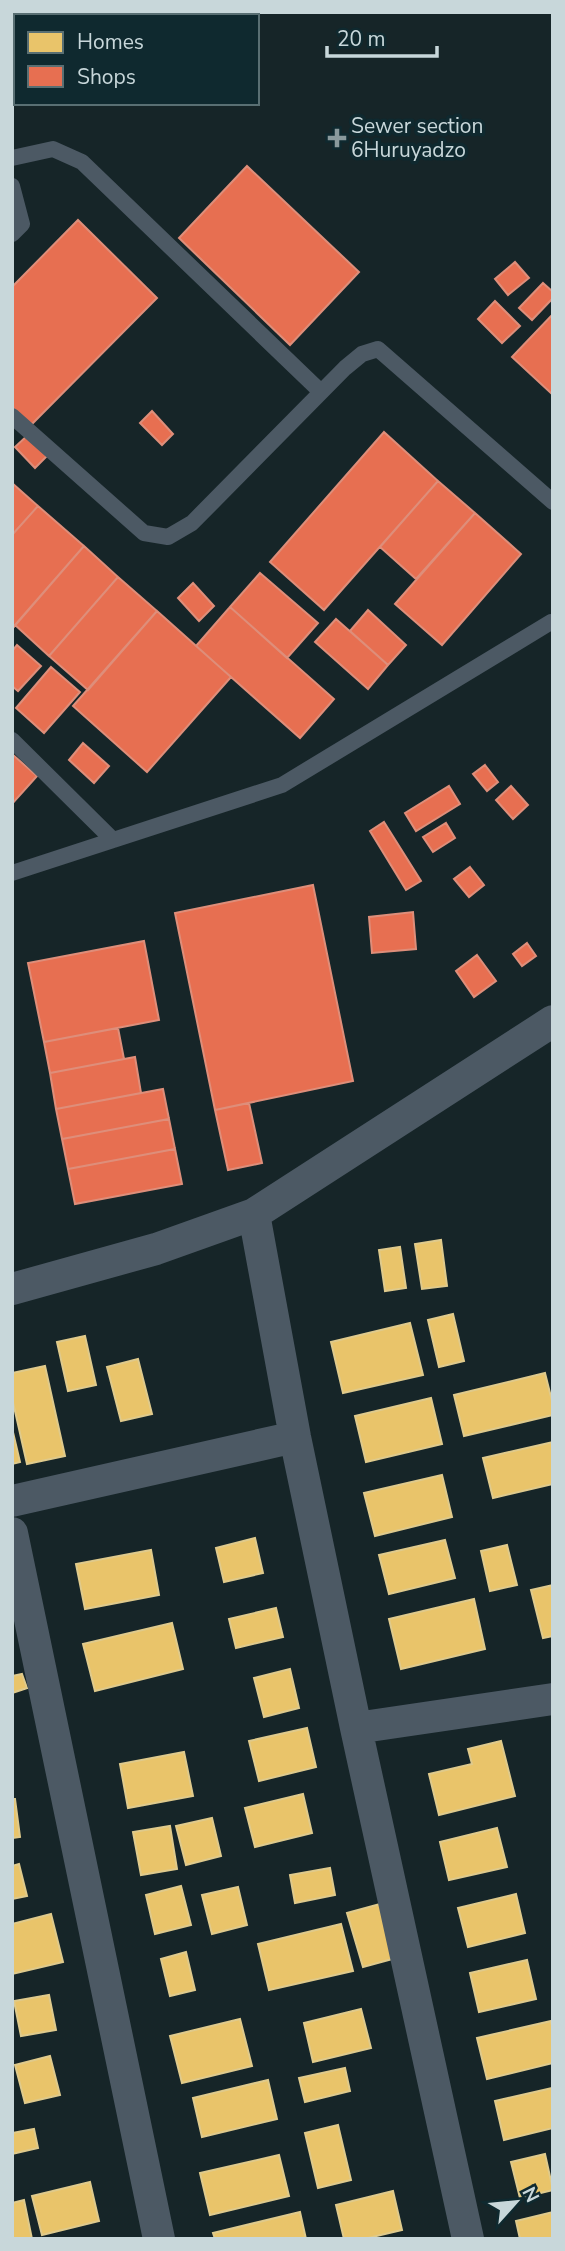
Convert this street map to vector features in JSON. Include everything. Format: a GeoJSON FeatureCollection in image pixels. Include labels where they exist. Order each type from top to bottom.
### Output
{"type":"FeatureCollection","features":[{"type":"Feature","properties":{"kind":"street"},"geometry":{"type":"LineString","coordinates":[[12,1289],[156,1249],[254,1214],[553,1021]]}},
{"type":"Feature","properties":{"kind":"street"},"geometry":{"type":"LineString","coordinates":[[254,1214],[295,1437],[468,2239]]}},
{"type":"Feature","properties":{"kind":"street"},"geometry":{"type":"LineString","coordinates":[[12,1501],[295,1437]]}},
{"type":"Feature","properties":{"kind":"street"},"geometry":{"type":"LineString","coordinates":[[12,1533],[159,2239]]}},
{"type":"Feature","properties":{"kind":"street"},"geometry":{"type":"LineString","coordinates":[[356,1728],[553,1699]]}},
{"type":"Feature","properties":{"kind":"lane"},"geometry":{"type":"LineString","coordinates":[[12,158],[53,149],[82,162],[321,392]]}},
{"type":"Feature","properties":{"kind":"lane"},"geometry":{"type":"LineString","coordinates":[[12,187],[22,224],[12,234]]}},
{"type":"Feature","properties":{"kind":"lane"},"geometry":{"type":"LineString","coordinates":[[12,416],[144,534],[168,537],[192,523],[345,368],[362,354],[378,349],[553,502]]}},
{"type":"Feature","properties":{"kind":"lane"},"geometry":{"type":"LineString","coordinates":[[12,873],[282,785],[552,624]]}},
{"type":"Feature","properties":{"kind":"lane"},"geometry":{"type":"LineString","coordinates":[[12,740],[113,840]]}},
{"type":"Feature","properties":{"kind":"building: Homes"},"geometry":{"type":"Polygon","coordinates":[[[441,1240],[447,1286],[422,1289],[415,1244],[441,1240]]]}},
{"type":"Feature","properties":{"kind":"building: Homes"},"geometry":{"type":"Polygon","coordinates":[[[400,1247],[406,1288],[385,1291],[379,1250],[400,1247]]]}},
{"type":"Feature","properties":{"kind":"building: Homes"},"geometry":{"type":"Polygon","coordinates":[[[453,1314],[464,1361],[439,1367],[428,1320],[453,1314]]]}},
{"type":"Feature","properties":{"kind":"building: Homes"},"geometry":{"type":"Polygon","coordinates":[[[410,1323],[423,1375],[343,1393],[331,1342],[410,1323]]]}},
{"type":"Feature","properties":{"kind":"building: Homes"},"geometry":{"type":"Polygon","coordinates":[[[85,1336],[96,1385],[68,1391],[57,1342],[85,1336]]]}},
{"type":"Feature","properties":{"kind":"building: Homes"},"geometry":{"type":"Polygon","coordinates":[[[138,1359],[152,1414],[121,1421],[107,1367],[138,1359]]]}},
{"type":"Feature","properties":{"kind":"building: Homes"},"geometry":{"type":"Polygon","coordinates":[[[45,1366],[65,1456],[27,1464],[12,1398],[12,1373],[45,1366]]]}},
{"type":"Feature","properties":{"kind":"building: Homes"},"geometry":{"type":"Polygon","coordinates":[[[545,1373],[553,1415],[464,1436],[454,1395],[545,1373]]]}},
{"type":"Feature","properties":{"kind":"building: Homes"},"geometry":{"type":"Polygon","coordinates":[[[431,1398],[442,1444],[366,1462],[355,1416],[431,1398]]]}},
{"type":"Feature","properties":{"kind":"building: Homes"},"geometry":{"type":"Polygon","coordinates":[[[12,1428],[20,1462],[12,1464],[12,1428]]]}},
{"type":"Feature","properties":{"kind":"building: Homes"},"geometry":{"type":"Polygon","coordinates":[[[553,1442],[553,1484],[493,1498],[483,1458],[553,1442]]]}},
{"type":"Feature","properties":{"kind":"building: Homes"},"geometry":{"type":"Polygon","coordinates":[[[442,1475],[452,1517],[375,1536],[364,1493],[442,1475]]]}},
{"type":"Feature","properties":{"kind":"building: Homes"},"geometry":{"type":"Polygon","coordinates":[[[255,1538],[263,1573],[224,1582],[216,1548],[255,1538]]]}},
{"type":"Feature","properties":{"kind":"building: Homes"},"geometry":{"type":"Polygon","coordinates":[[[445,1540],[455,1578],[389,1594],[379,1555],[445,1540]]]}},
{"type":"Feature","properties":{"kind":"building: Homes"},"geometry":{"type":"Polygon","coordinates":[[[507,1545],[517,1585],[490,1591],[481,1551],[507,1545]]]}},
{"type":"Feature","properties":{"kind":"building: Homes"},"geometry":{"type":"Polygon","coordinates":[[[151,1550],[159,1595],[85,1609],[76,1564],[151,1550]]]}},
{"type":"Feature","properties":{"kind":"building: Homes"},"geometry":{"type":"Polygon","coordinates":[[[553,1585],[553,1636],[543,1638],[531,1590],[553,1585]]]}},
{"type":"Feature","properties":{"kind":"building: Homes"},"geometry":{"type":"Polygon","coordinates":[[[474,1599],[485,1649],[401,1669],[389,1619],[474,1599]]]}},
{"type":"Feature","properties":{"kind":"building: Homes"},"geometry":{"type":"Polygon","coordinates":[[[276,1608],[283,1637],[236,1648],[229,1619],[276,1608]]]}},
{"type":"Feature","properties":{"kind":"building: Homes"},"geometry":{"type":"Polygon","coordinates":[[[172,1623],[183,1669],[95,1691],[83,1644],[172,1623]]]}},
{"type":"Feature","properties":{"kind":"building: Homes"},"geometry":{"type":"Polygon","coordinates":[[[290,1669],[299,1708],[264,1717],[254,1678],[290,1669]]]}},
{"type":"Feature","properties":{"kind":"building: Homes"},"geometry":{"type":"Polygon","coordinates":[[[22,1674],[27,1688],[12,1693],[12,1676],[22,1674]]]}},
{"type":"Feature","properties":{"kind":"building: Homes"},"geometry":{"type":"Polygon","coordinates":[[[307,1728],[316,1767],[259,1781],[249,1741],[307,1728]]]}},
{"type":"Feature","properties":{"kind":"building: Homes"},"geometry":{"type":"Polygon","coordinates":[[[501,1741],[515,1796],[439,1815],[429,1774],[472,1764],[468,1749],[501,1741]]]}},
{"type":"Feature","properties":{"kind":"building: Homes"},"geometry":{"type":"Polygon","coordinates":[[[184,1752],[193,1796],[128,1808],[120,1764],[184,1752]]]}},
{"type":"Feature","properties":{"kind":"building: Homes"},"geometry":{"type":"Polygon","coordinates":[[[303,1794],[312,1833],[255,1847],[245,1808],[303,1794]]]}},
{"type":"Feature","properties":{"kind":"building: Homes"},"geometry":{"type":"Polygon","coordinates":[[[12,1799],[15,1799],[20,1837],[12,1838],[12,1799]]]}},
{"type":"Feature","properties":{"kind":"building: Homes"},"geometry":{"type":"Polygon","coordinates":[[[212,1818],[221,1856],[186,1865],[176,1826],[212,1818]]]}},
{"type":"Feature","properties":{"kind":"building: Homes"},"geometry":{"type":"Polygon","coordinates":[[[170,1826],[177,1869],[141,1875],[133,1832],[170,1826]]]}},
{"type":"Feature","properties":{"kind":"building: Homes"},"geometry":{"type":"Polygon","coordinates":[[[497,1828],[507,1867],[449,1880],[440,1842],[497,1828]]]}},
{"type":"Feature","properties":{"kind":"building: Homes"},"geometry":{"type":"Polygon","coordinates":[[[19,1864],[27,1896],[12,1899],[12,1866],[19,1864]]]}},
{"type":"Feature","properties":{"kind":"building: Homes"},"geometry":{"type":"Polygon","coordinates":[[[330,1868],[335,1895],[295,1903],[290,1875],[330,1868]]]}},
{"type":"Feature","properties":{"kind":"building: Homes"},"geometry":{"type":"Polygon","coordinates":[[[181,1886],[191,1925],[155,1934],[146,1895],[181,1886]]]}},
{"type":"Feature","properties":{"kind":"building: Homes"},"geometry":{"type":"Polygon","coordinates":[[[238,1887],[247,1925],[212,1934],[202,1895],[238,1887]]]}},
{"type":"Feature","properties":{"kind":"building: Homes"},"geometry":{"type":"Polygon","coordinates":[[[516,1894],[525,1933],[468,1947],[458,1908],[516,1894]]]}},
{"type":"Feature","properties":{"kind":"building: Homes"},"geometry":{"type":"Polygon","coordinates":[[[380,1904],[396,1958],[363,1967],[347,1913],[380,1904]]]}},
{"type":"Feature","properties":{"kind":"building: Homes"},"geometry":{"type":"Polygon","coordinates":[[[51,1914],[63,1962],[12,1974],[12,1924],[51,1914]]]}},
{"type":"Feature","properties":{"kind":"building: Homes"},"geometry":{"type":"Polygon","coordinates":[[[341,1924],[353,1971],[269,1990],[258,1944],[341,1924]]]}},
{"type":"Feature","properties":{"kind":"building: Homes"},"geometry":{"type":"Polygon","coordinates":[[[186,1952],[195,1990],[170,1996],[161,1959],[186,1952]]]}},
{"type":"Feature","properties":{"kind":"building: Homes"},"geometry":{"type":"Polygon","coordinates":[[[527,1960],[536,1999],[479,2012],[470,1973],[527,1960]]]}},
{"type":"Feature","properties":{"kind":"building: Homes"},"geometry":{"type":"Polygon","coordinates":[[[49,1995],[56,2030],[21,2036],[14,2001],[49,1995]]]}},
{"type":"Feature","properties":{"kind":"building: Homes"},"geometry":{"type":"Polygon","coordinates":[[[361,2009],[371,2048],[313,2062],[304,2023],[361,2009]]]}},
{"type":"Feature","properties":{"kind":"building: Homes"},"geometry":{"type":"Polygon","coordinates":[[[240,2019],[252,2066],[182,2083],[170,2036],[240,2019]]]}},
{"type":"Feature","properties":{"kind":"building: Homes"},"geometry":{"type":"Polygon","coordinates":[[[551,2021],[553,2063],[487,2079],[477,2038],[551,2021]]]}},
{"type":"Feature","properties":{"kind":"building: Homes"},"geometry":{"type":"Polygon","coordinates":[[[50,2056],[60,2095],[25,2103],[15,2065],[50,2056]]]}},
{"type":"Feature","properties":{"kind":"building: Homes"},"geometry":{"type":"Polygon","coordinates":[[[345,2068],[350,2091],[305,2102],[299,2078],[345,2068]]]}},
{"type":"Feature","properties":{"kind":"building: Homes"},"geometry":{"type":"Polygon","coordinates":[[[268,2080],[277,2119],[202,2137],[193,2098],[268,2080]]]}},
{"type":"Feature","properties":{"kind":"building: Homes"},"geometry":{"type":"Polygon","coordinates":[[[552,2088],[553,2128],[504,2140],[495,2101],[552,2088]]]}},
{"type":"Feature","properties":{"kind":"building: Homes"},"geometry":{"type":"Polygon","coordinates":[[[338,2125],[351,2180],[318,2188],[305,2133],[338,2125]]]}},
{"type":"Feature","properties":{"kind":"building: Homes"},"geometry":{"type":"Polygon","coordinates":[[[34,2129],[38,2148],[12,2154],[12,2133],[34,2129]]]}},
{"type":"Feature","properties":{"kind":"building: Homes"},"geometry":{"type":"Polygon","coordinates":[[[545,2154],[553,2190],[520,2198],[511,2162],[545,2154]]]}},
{"type":"Feature","properties":{"kind":"building: Homes"},"geometry":{"type":"Polygon","coordinates":[[[279,2155],[289,2196],[210,2215],[200,2173],[279,2155]]]}},
{"type":"Feature","properties":{"kind":"building: Homes"},"geometry":{"type":"Polygon","coordinates":[[[90,2182],[99,2221],[42,2235],[32,2196],[90,2182]]]}},
{"type":"Feature","properties":{"kind":"building: Homes"},"geometry":{"type":"Polygon","coordinates":[[[393,2191],[402,2230],[364,2239],[344,2239],[336,2205],[393,2191]]]}},
{"type":"Feature","properties":{"kind":"building: Homes"},"geometry":{"type":"Polygon","coordinates":[[[24,2200],[32,2239],[12,2239],[12,2203],[24,2200]]]}},
{"type":"Feature","properties":{"kind":"building: Homes"},"geometry":{"type":"Polygon","coordinates":[[[300,2212],[306,2239],[215,2239],[213,2233],[300,2212]]]}},
{"type":"Feature","properties":{"kind":"building: Homes"},"geometry":{"type":"Polygon","coordinates":[[[553,2212],[553,2239],[520,2239],[516,2221],[553,2212]]]}},
{"type":"Feature","properties":{"kind":"building: Shops"},"geometry":{"type":"Polygon","coordinates":[[[247,166],[359,272],[290,345],[179,238],[247,166]]]}},
{"type":"Feature","properties":{"kind":"building: Shops"},"geometry":{"type":"Polygon","coordinates":[[[78,220],[157,298],[31,425],[12,407],[12,287],[78,220]]]}},
{"type":"Feature","properties":{"kind":"building: Shops"},"geometry":{"type":"Polygon","coordinates":[[[515,262],[529,278],[508,295],[495,279],[515,262]]]}},
{"type":"Feature","properties":{"kind":"building: Shops"},"geometry":{"type":"Polygon","coordinates":[[[543,283],[553,292],[553,298],[532,320],[519,308],[543,283]]]}},
{"type":"Feature","properties":{"kind":"building: Shops"},"geometry":{"type":"Polygon","coordinates":[[[495,301],[520,326],[502,343],[478,319],[495,301]]]}},
{"type":"Feature","properties":{"kind":"building: Shops"},"geometry":{"type":"Polygon","coordinates":[[[553,314],[553,395],[512,357],[553,314]]]}},
{"type":"Feature","properties":{"kind":"building: Shops"},"geometry":{"type":"Polygon","coordinates":[[[152,411],[173,434],[162,445],[140,423],[152,411]]]}},
{"type":"Feature","properties":{"kind":"building: Shops"},"geometry":{"type":"Polygon","coordinates":[[[384,432],[438,481],[324,610],[270,562],[384,432]]]}},
{"type":"Feature","properties":{"kind":"building: Shops"},"geometry":{"type":"Polygon","coordinates":[[[28,435],[47,456],[35,468],[15,447],[28,435]]]}},
{"type":"Feature","properties":{"kind":"building: Shops"},"geometry":{"type":"Polygon","coordinates":[[[438,481],[475,513],[416,579],[380,547],[438,481]]]}},
{"type":"Feature","properties":{"kind":"building: Shops"},"geometry":{"type":"Polygon","coordinates":[[[12,483],[38,506],[12,535],[12,483]]]}},
{"type":"Feature","properties":{"kind":"building: Shops"},"geometry":{"type":"Polygon","coordinates":[[[38,506],[84,546],[12,629],[12,535],[38,506]]]}},
{"type":"Feature","properties":{"kind":"building: Shops"},"geometry":{"type":"Polygon","coordinates":[[[475,513],[521,554],[442,645],[395,604],[475,513]]]}},
{"type":"Feature","properties":{"kind":"building: Shops"},"geometry":{"type":"Polygon","coordinates":[[[84,546],[118,577],[49,656],[15,625],[84,546]]]}},
{"type":"Feature","properties":{"kind":"building: Shops"},"geometry":{"type":"Polygon","coordinates":[[[260,573],[318,623],[287,658],[230,607],[260,573]]]}},
{"type":"Feature","properties":{"kind":"building: Shops"},"geometry":{"type":"Polygon","coordinates":[[[118,577],[157,611],[88,690],[49,656],[118,577]]]}},
{"type":"Feature","properties":{"kind":"building: Shops"},"geometry":{"type":"Polygon","coordinates":[[[193,583],[214,606],[199,621],[178,598],[193,583]]]}},
{"type":"Feature","properties":{"kind":"building: Shops"},"geometry":{"type":"Polygon","coordinates":[[[230,607],[334,699],[300,738],[196,646],[230,607]]]}},
{"type":"Feature","properties":{"kind":"building: Shops"},"geometry":{"type":"Polygon","coordinates":[[[368,610],[406,645],[388,665],[350,631],[368,610]]]}},
{"type":"Feature","properties":{"kind":"building: Shops"},"geometry":{"type":"Polygon","coordinates":[[[157,611],[231,677],[147,772],[73,706],[157,611]]]}},
{"type":"Feature","properties":{"kind":"building: Shops"},"geometry":{"type":"Polygon","coordinates":[[[336,619],[388,665],[368,689],[315,642],[336,619]]]}},
{"type":"Feature","properties":{"kind":"building: Shops"},"geometry":{"type":"Polygon","coordinates":[[[17,645],[41,666],[18,691],[12,686],[12,651],[17,645]]]}},
{"type":"Feature","properties":{"kind":"building: Shops"},"geometry":{"type":"Polygon","coordinates":[[[51,667],[80,692],[44,733],[16,708],[51,667]]]}},
{"type":"Feature","properties":{"kind":"building: Shops"},"geometry":{"type":"Polygon","coordinates":[[[83,743],[109,766],[94,783],[69,760],[83,743]]]}},
{"type":"Feature","properties":{"kind":"building: Shops"},"geometry":{"type":"Polygon","coordinates":[[[12,754],[37,776],[12,804],[12,754]]]}},
{"type":"Feature","properties":{"kind":"building: Shops"},"geometry":{"type":"Polygon","coordinates":[[[485,765],[498,782],[487,791],[473,774],[485,765]]]}},
{"type":"Feature","properties":{"kind":"building: Shops"},"geometry":{"type":"Polygon","coordinates":[[[449,786],[460,804],[416,831],[405,813],[449,786]]]}},
{"type":"Feature","properties":{"kind":"building: Shops"},"geometry":{"type":"Polygon","coordinates":[[[511,786],[528,805],[513,819],[496,800],[511,786]]]}},
{"type":"Feature","properties":{"kind":"building: Shops"},"geometry":{"type":"Polygon","coordinates":[[[384,822],[421,881],[406,890],[370,831],[384,822]]]}},
{"type":"Feature","properties":{"kind":"building: Shops"},"geometry":{"type":"Polygon","coordinates":[[[446,823],[455,838],[433,852],[423,837],[446,823]]]}},
{"type":"Feature","properties":{"kind":"building: Shops"},"geometry":{"type":"Polygon","coordinates":[[[470,867],[484,885],[469,897],[454,879],[470,867]]]}},
{"type":"Feature","properties":{"kind":"building: Shops"},"geometry":{"type":"Polygon","coordinates":[[[313,885],[353,1081],[215,1110],[175,913],[313,885]]]}},
{"type":"Feature","properties":{"kind":"building: Shops"},"geometry":{"type":"Polygon","coordinates":[[[413,912],[416,949],[372,953],[369,917],[413,912]]]}},
{"type":"Feature","properties":{"kind":"building: Shops"},"geometry":{"type":"Polygon","coordinates":[[[144,941],[159,1020],[44,1042],[28,963],[144,941]]]}},
{"type":"Feature","properties":{"kind":"building: Shops"},"geometry":{"type":"Polygon","coordinates":[[[527,943],[536,956],[522,966],[513,954],[527,943]]]}},
{"type":"Feature","properties":{"kind":"building: Shops"},"geometry":{"type":"Polygon","coordinates":[[[477,955],[496,981],[474,997],[456,971],[477,955]]]}},
{"type":"Feature","properties":{"kind":"building: Shops"},"geometry":{"type":"Polygon","coordinates":[[[118,1028],[124,1059],[50,1073],[44,1042],[118,1028]]]}},
{"type":"Feature","properties":{"kind":"building: Shops"},"geometry":{"type":"Polygon","coordinates":[[[135,1057],[141,1093],[56,1109],[50,1073],[135,1057]]]}},
{"type":"Feature","properties":{"kind":"building: Shops"},"geometry":{"type":"Polygon","coordinates":[[[163,1089],[169,1119],[62,1139],[56,1109],[163,1089]]]}},
{"type":"Feature","properties":{"kind":"building: Shops"},"geometry":{"type":"Polygon","coordinates":[[[249,1103],[262,1163],[228,1170],[215,1110],[249,1103]]]}},
{"type":"Feature","properties":{"kind":"building: Shops"},"geometry":{"type":"Polygon","coordinates":[[[169,1119],[175,1149],[68,1169],[62,1139],[169,1119]]]}},
{"type":"Feature","properties":{"kind":"building: Shops"},"geometry":{"type":"Polygon","coordinates":[[[175,1149],[182,1184],[75,1204],[68,1169],[175,1149]]]}},
{"type":"Feature","properties":{"kind":"place","name":"Sewer section 6Huruyadzo"},"geometry":{"type":"Point","coordinates":[337,138]}}]}
